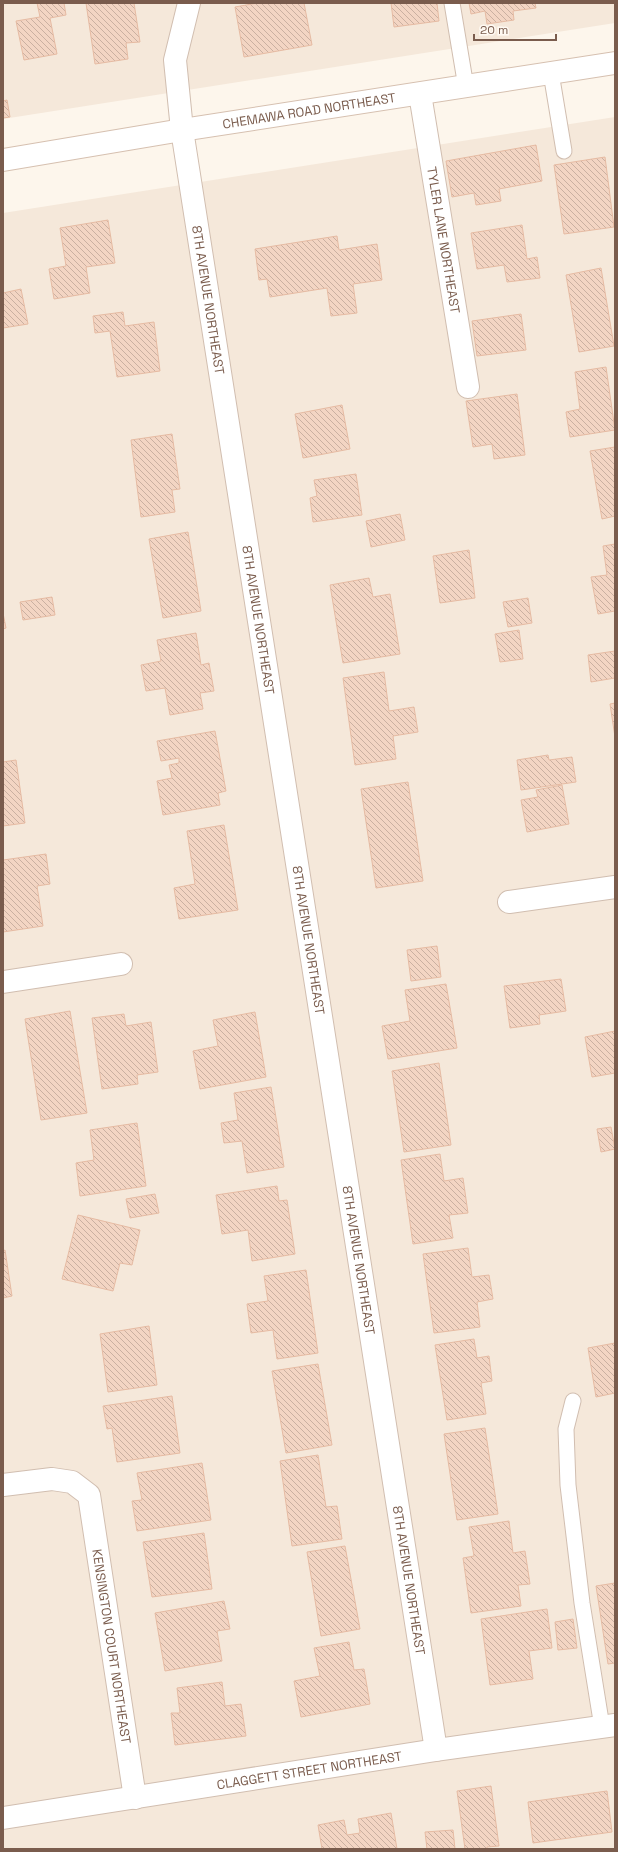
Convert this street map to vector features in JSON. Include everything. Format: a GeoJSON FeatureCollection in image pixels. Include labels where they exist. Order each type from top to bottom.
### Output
{"type":"FeatureCollection","features":[{"type":"Feature","properties":{"kind":"street","name":"8TH AVENUE NORTHEAST"},"geometry":{"type":"LineString","coordinates":[[189,3],[175,60],[182,130],[436,1750]]}},
{"type":"Feature","properties":{"kind":"street","name":"CHEMAWA ROAD NORTHEAST"},"geometry":{"type":"LineString","coordinates":[[3,160],[182,130],[615,64]]}},
{"type":"Feature","properties":{"kind":"street","name":"TYLER LANE NORTHEAST"},"geometry":{"type":"LineString","coordinates":[[420,94],[468,387]]}},
{"type":"Feature","properties":{"kind":"street"},"geometry":{"type":"LineString","coordinates":[[508,902],[615,887]]}},
{"type":"Feature","properties":{"kind":"street"},"geometry":{"type":"LineString","coordinates":[[3,982],[121,964]]}},
{"type":"Feature","properties":{"kind":"street","name":"KENSINGTON COURT NORTHEAST"},"geometry":{"type":"LineString","coordinates":[[3,1485],[52,1479],[72,1482],[89,1495],[135,1798]]}},
{"type":"Feature","properties":{"kind":"street","name":"CLAGGETT STREET NORTHEAST"},"geometry":{"type":"LineString","coordinates":[[3,1818],[436,1750],[608,1726]]}},
{"type":"Feature","properties":{"kind":"lane"},"geometry":{"type":"LineString","coordinates":[[452,3],[466,87]]}},
{"type":"Feature","properties":{"kind":"lane"},"geometry":{"type":"LineString","coordinates":[[551,73],[564,151]]}},
{"type":"Feature","properties":{"kind":"lane"},"geometry":{"type":"LineString","coordinates":[[573,1401],[566,1429],[568,1486],[579,1582],[608,1726]]}},
{"type":"Feature","properties":{"kind":"shaded area"},"geometry":{"type":"Polygon","coordinates":[[[3,3],[615,3],[615,23],[3,119],[3,3]]]}},
{"type":"Feature","properties":{"kind":"shaded area"},"geometry":{"type":"Polygon","coordinates":[[[615,117],[615,1849],[3,1849],[3,213],[615,117]]]}},
{"type":"Feature","properties":{"kind":"building"},"geometry":{"type":"Polygon","coordinates":[[[37,3],[64,3],[66,15],[50,18],[57,54],[24,60],[16,21],[40,17],[37,3]]]}},
{"type":"Feature","properties":{"kind":"building"},"geometry":{"type":"Polygon","coordinates":[[[86,3],[134,3],[140,42],[126,43],[128,59],[95,64],[86,3]]]}},
{"type":"Feature","properties":{"kind":"building"},"geometry":{"type":"Polygon","coordinates":[[[257,3],[304,3],[312,45],[244,57],[235,7],[257,3]]]}},
{"type":"Feature","properties":{"kind":"building"},"geometry":{"type":"Polygon","coordinates":[[[391,3],[437,3],[439,21],[394,27],[391,3]]]}},
{"type":"Feature","properties":{"kind":"building"},"geometry":{"type":"Polygon","coordinates":[[[469,3],[535,3],[536,8],[513,11],[514,20],[487,24],[485,11],[471,14],[469,3]]]}},
{"type":"Feature","properties":{"kind":"building"},"geometry":{"type":"Polygon","coordinates":[[[7,100],[10,117],[3,118],[3,101],[7,100]]]}},
{"type":"Feature","properties":{"kind":"building"},"geometry":{"type":"Polygon","coordinates":[[[536,145],[542,181],[499,189],[501,201],[476,205],[474,193],[452,197],[446,161],[536,145]]]}},
{"type":"Feature","properties":{"kind":"building"},"geometry":{"type":"Polygon","coordinates":[[[605,157],[614,227],[564,234],[554,165],[605,157]]]}},
{"type":"Feature","properties":{"kind":"building"},"geometry":{"type":"Polygon","coordinates":[[[108,220],[115,263],[86,267],[90,293],[54,299],[49,269],[66,266],[60,228],[108,220]]]}},
{"type":"Feature","properties":{"kind":"building"},"geometry":{"type":"Polygon","coordinates":[[[522,225],[527,259],[537,257],[540,278],[507,282],[504,265],[477,269],[471,233],[522,225]]]}},
{"type":"Feature","properties":{"kind":"building"},"geometry":{"type":"Polygon","coordinates":[[[337,236],[339,250],[377,244],[382,280],[353,284],[357,313],[331,316],[327,288],[270,297],[267,279],[259,280],[255,249],[337,236]]]}},
{"type":"Feature","properties":{"kind":"building"},"geometry":{"type":"Polygon","coordinates":[[[601,268],[614,346],[579,352],[566,275],[601,268]]]}},
{"type":"Feature","properties":{"kind":"building"},"geometry":{"type":"Polygon","coordinates":[[[21,289],[28,324],[3,328],[3,293],[21,289]]]}},
{"type":"Feature","properties":{"kind":"building"},"geometry":{"type":"Polygon","coordinates":[[[123,312],[125,326],[154,322],[160,371],[117,377],[110,331],[95,333],[93,316],[123,312]]]}},
{"type":"Feature","properties":{"kind":"building"},"geometry":{"type":"Polygon","coordinates":[[[521,314],[526,350],[477,356],[472,321],[521,314]]]}},
{"type":"Feature","properties":{"kind":"building"},"geometry":{"type":"Polygon","coordinates":[[[606,367],[615,430],[570,437],[566,412],[580,409],[575,372],[606,367]]]}},
{"type":"Feature","properties":{"kind":"building"},"geometry":{"type":"Polygon","coordinates":[[[517,394],[525,455],[494,459],[492,444],[473,447],[466,401],[517,394]]]}},
{"type":"Feature","properties":{"kind":"building"},"geometry":{"type":"Polygon","coordinates":[[[342,405],[350,449],[303,458],[295,414],[342,405]]]}},
{"type":"Feature","properties":{"kind":"building"},"geometry":{"type":"Polygon","coordinates":[[[172,434],[180,489],[172,490],[175,512],[141,517],[131,440],[172,434]]]}},
{"type":"Feature","properties":{"kind":"building"},"geometry":{"type":"Polygon","coordinates":[[[615,447],[615,516],[602,519],[590,451],[615,447]]]}},
{"type":"Feature","properties":{"kind":"building"},"geometry":{"type":"Polygon","coordinates":[[[356,474],[362,515],[313,522],[310,498],[317,496],[314,480],[356,474]]]}},
{"type":"Feature","properties":{"kind":"building"},"geometry":{"type":"Polygon","coordinates":[[[400,514],[405,540],[371,547],[366,521],[400,514]]]}},
{"type":"Feature","properties":{"kind":"building"},"geometry":{"type":"Polygon","coordinates":[[[188,532],[201,611],[163,618],[149,539],[188,532]]]}},
{"type":"Feature","properties":{"kind":"building"},"geometry":{"type":"Polygon","coordinates":[[[615,544],[615,611],[598,614],[591,577],[607,575],[603,546],[615,544]]]}},
{"type":"Feature","properties":{"kind":"building"},"geometry":{"type":"Polygon","coordinates":[[[469,550],[475,598],[440,603],[433,556],[469,550]]]}},
{"type":"Feature","properties":{"kind":"building"},"geometry":{"type":"Polygon","coordinates":[[[369,578],[373,597],[390,594],[400,654],[343,663],[330,585],[369,578]]]}},
{"type":"Feature","properties":{"kind":"building"},"geometry":{"type":"Polygon","coordinates":[[[52,597],[55,615],[23,620],[20,602],[52,597]]]}},
{"type":"Feature","properties":{"kind":"building"},"geometry":{"type":"Polygon","coordinates":[[[528,598],[532,623],[508,627],[503,602],[528,598]]]}},
{"type":"Feature","properties":{"kind":"building"},"geometry":{"type":"Polygon","coordinates":[[[3,613],[6,628],[3,629],[3,613]]]}},
{"type":"Feature","properties":{"kind":"building"},"geometry":{"type":"Polygon","coordinates":[[[519,630],[523,659],[500,662],[495,634],[519,630]]]}},
{"type":"Feature","properties":{"kind":"building"},"geometry":{"type":"Polygon","coordinates":[[[196,633],[201,665],[209,663],[214,691],[200,693],[203,709],[170,715],[165,688],[146,691],[141,665],[161,661],[157,640],[196,633]]]}},
{"type":"Feature","properties":{"kind":"building"},"geometry":{"type":"Polygon","coordinates":[[[615,651],[615,678],[591,682],[588,655],[615,651]]]}},
{"type":"Feature","properties":{"kind":"building"},"geometry":{"type":"Polygon","coordinates":[[[384,672],[389,711],[414,707],[418,732],[393,736],[396,759],[355,765],[343,678],[384,672]]]}},
{"type":"Feature","properties":{"kind":"building"},"geometry":{"type":"Polygon","coordinates":[[[615,703],[615,737],[610,704],[615,703]]]}},
{"type":"Feature","properties":{"kind":"building"},"geometry":{"type":"Polygon","coordinates":[[[215,731],[226,791],[218,793],[220,805],[163,815],[157,781],[172,778],[169,765],[179,763],[179,758],[161,761],[157,741],[215,731]]]}},
{"type":"Feature","properties":{"kind":"building"},"geometry":{"type":"Polygon","coordinates":[[[548,755],[549,760],[572,757],[576,782],[521,790],[517,760],[548,755]]]}},
{"type":"Feature","properties":{"kind":"building"},"geometry":{"type":"Polygon","coordinates":[[[16,760],[25,823],[3,826],[3,762],[16,760]]]}},
{"type":"Feature","properties":{"kind":"building"},"geometry":{"type":"Polygon","coordinates":[[[408,782],[423,881],[376,888],[361,789],[408,782]]]}},
{"type":"Feature","properties":{"kind":"building"},"geometry":{"type":"Polygon","coordinates":[[[562,785],[569,824],[527,832],[521,800],[538,797],[536,790],[562,785]]]}},
{"type":"Feature","properties":{"kind":"building"},"geometry":{"type":"Polygon","coordinates":[[[224,825],[238,910],[179,919],[174,888],[195,884],[187,831],[224,825]]]}},
{"type":"Feature","properties":{"kind":"building"},"geometry":{"type":"Polygon","coordinates":[[[46,854],[50,884],[37,886],[43,926],[3,932],[3,860],[46,854]]]}},
{"type":"Feature","properties":{"kind":"building"},"geometry":{"type":"Polygon","coordinates":[[[437,946],[441,977],[411,981],[407,950],[437,946]]]}},
{"type":"Feature","properties":{"kind":"building"},"geometry":{"type":"Polygon","coordinates":[[[561,979],[566,1011],[539,1015],[540,1024],[510,1028],[504,986],[561,979]]]}},
{"type":"Feature","properties":{"kind":"building"},"geometry":{"type":"Polygon","coordinates":[[[446,984],[457,1048],[388,1059],[382,1026],[410,1021],[405,990],[446,984]]]}},
{"type":"Feature","properties":{"kind":"building"},"geometry":{"type":"Polygon","coordinates":[[[70,1011],[87,1113],[41,1120],[25,1019],[70,1011]]]}},
{"type":"Feature","properties":{"kind":"building"},"geometry":{"type":"Polygon","coordinates":[[[255,1012],[266,1077],[200,1089],[193,1051],[218,1046],[213,1020],[255,1012]]]}},
{"type":"Feature","properties":{"kind":"building"},"geometry":{"type":"Polygon","coordinates":[[[124,1014],[126,1026],[151,1022],[158,1072],[137,1075],[138,1084],[102,1089],[92,1018],[124,1014]]]}},
{"type":"Feature","properties":{"kind":"building"},"geometry":{"type":"Polygon","coordinates":[[[615,1031],[615,1073],[592,1077],[585,1037],[615,1031]]]}},
{"type":"Feature","properties":{"kind":"building"},"geometry":{"type":"Polygon","coordinates":[[[439,1063],[451,1145],[404,1152],[392,1071],[439,1063]]]}},
{"type":"Feature","properties":{"kind":"building"},"geometry":{"type":"Polygon","coordinates":[[[271,1087],[284,1167],[247,1173],[242,1141],[224,1143],[221,1123],[238,1120],[234,1093],[271,1087]]]}},
{"type":"Feature","properties":{"kind":"building"},"geometry":{"type":"Polygon","coordinates":[[[137,1123],[146,1186],[80,1196],[76,1163],[94,1160],[90,1130],[137,1123]]]}},
{"type":"Feature","properties":{"kind":"building"},"geometry":{"type":"Polygon","coordinates":[[[611,1127],[615,1149],[601,1152],[597,1129],[611,1127]]]}},
{"type":"Feature","properties":{"kind":"building"},"geometry":{"type":"Polygon","coordinates":[[[440,1154],[444,1181],[463,1178],[468,1213],[449,1215],[453,1238],[413,1244],[401,1160],[440,1154]]]}},
{"type":"Feature","properties":{"kind":"building"},"geometry":{"type":"Polygon","coordinates":[[[277,1186],[279,1201],[287,1200],[295,1254],[252,1261],[248,1230],[222,1234],[216,1195],[277,1186]]]}},
{"type":"Feature","properties":{"kind":"building"},"geometry":{"type":"Polygon","coordinates":[[[155,1194],[159,1213],[130,1218],[126,1199],[155,1194]]]}},
{"type":"Feature","properties":{"kind":"building"},"geometry":{"type":"Polygon","coordinates":[[[78,1215],[140,1230],[132,1265],[120,1263],[113,1291],[62,1279],[78,1215]]]}},
{"type":"Feature","properties":{"kind":"building"},"geometry":{"type":"Polygon","coordinates":[[[468,1248],[472,1277],[489,1275],[493,1299],[477,1302],[480,1327],[434,1333],[423,1254],[468,1248]]]}},
{"type":"Feature","properties":{"kind":"building"},"geometry":{"type":"Polygon","coordinates":[[[5,1250],[12,1296],[3,1298],[3,1251],[5,1250]]]}},
{"type":"Feature","properties":{"kind":"building"},"geometry":{"type":"Polygon","coordinates":[[[306,1270],[318,1353],[277,1359],[273,1330],[251,1333],[247,1304],[268,1301],[264,1276],[306,1270]]]}},
{"type":"Feature","properties":{"kind":"building"},"geometry":{"type":"Polygon","coordinates":[[[149,1326],[157,1385],[108,1392],[100,1334],[149,1326]]]}},
{"type":"Feature","properties":{"kind":"building"},"geometry":{"type":"Polygon","coordinates":[[[474,1339],[477,1358],[489,1356],[492,1381],[481,1383],[486,1414],[447,1420],[435,1345],[474,1339]]]}},
{"type":"Feature","properties":{"kind":"building"},"geometry":{"type":"Polygon","coordinates":[[[615,1343],[615,1393],[596,1397],[588,1348],[615,1343]]]}},
{"type":"Feature","properties":{"kind":"building"},"geometry":{"type":"Polygon","coordinates":[[[318,1364],[332,1445],[286,1453],[272,1371],[318,1364]]]}},
{"type":"Feature","properties":{"kind":"building"},"geometry":{"type":"Polygon","coordinates":[[[172,1396],[180,1453],[117,1462],[112,1428],[107,1429],[103,1406],[172,1396]]]}},
{"type":"Feature","properties":{"kind":"building"},"geometry":{"type":"Polygon","coordinates":[[[485,1428],[498,1514],[457,1520],[444,1434],[485,1428]]]}},
{"type":"Feature","properties":{"kind":"building"},"geometry":{"type":"Polygon","coordinates":[[[318,1455],[326,1507],[337,1506],[342,1539],[292,1546],[280,1461],[318,1455]]]}},
{"type":"Feature","properties":{"kind":"building"},"geometry":{"type":"Polygon","coordinates":[[[202,1463],[211,1520],[137,1531],[132,1501],[142,1500],[137,1473],[202,1463]]]}},
{"type":"Feature","properties":{"kind":"building"},"geometry":{"type":"Polygon","coordinates":[[[509,1521],[513,1553],[525,1551],[530,1584],[518,1585],[521,1606],[471,1613],[463,1558],[474,1556],[469,1527],[509,1521]]]}},
{"type":"Feature","properties":{"kind":"building"},"geometry":{"type":"Polygon","coordinates":[[[204,1533],[212,1589],[152,1597],[143,1542],[204,1533]]]}},
{"type":"Feature","properties":{"kind":"building"},"geometry":{"type":"Polygon","coordinates":[[[345,1546],[360,1629],[321,1636],[307,1552],[345,1546]]]}},
{"type":"Feature","properties":{"kind":"building"},"geometry":{"type":"Polygon","coordinates":[[[615,1583],[615,1663],[608,1664],[596,1586],[615,1583]]]}},
{"type":"Feature","properties":{"kind":"building"},"geometry":{"type":"Polygon","coordinates":[[[224,1601],[230,1629],[217,1631],[222,1661],[165,1671],[155,1613],[224,1601]]]}},
{"type":"Feature","properties":{"kind":"building"},"geometry":{"type":"Polygon","coordinates":[[[547,1609],[552,1648],[529,1651],[533,1679],[490,1685],[481,1619],[547,1609]]]}},
{"type":"Feature","properties":{"kind":"building"},"geometry":{"type":"Polygon","coordinates":[[[573,1619],[577,1648],[558,1650],[555,1622],[573,1619]]]}},
{"type":"Feature","properties":{"kind":"building"},"geometry":{"type":"Polygon","coordinates":[[[349,1642],[354,1670],[364,1669],[370,1704],[301,1717],[294,1681],[320,1676],[314,1648],[349,1642]]]}},
{"type":"Feature","properties":{"kind":"building"},"geometry":{"type":"Polygon","coordinates":[[[222,1682],[225,1706],[241,1704],[246,1736],[175,1745],[171,1713],[180,1713],[177,1688],[222,1682]]]}},
{"type":"Feature","properties":{"kind":"building"},"geometry":{"type":"Polygon","coordinates":[[[491,1786],[499,1846],[487,1847],[487,1849],[465,1849],[457,1791],[491,1786]]]}},
{"type":"Feature","properties":{"kind":"building"},"geometry":{"type":"Polygon","coordinates":[[[607,1791],[612,1832],[533,1843],[528,1802],[607,1791]]]}},
{"type":"Feature","properties":{"kind":"building"},"geometry":{"type":"Polygon","coordinates":[[[391,1813],[397,1849],[322,1849],[318,1825],[344,1820],[347,1835],[360,1833],[358,1819],[391,1813]]]}},
{"type":"Feature","properties":{"kind":"building"},"geometry":{"type":"Polygon","coordinates":[[[453,1830],[455,1849],[427,1849],[425,1832],[453,1830]]]}}]}
